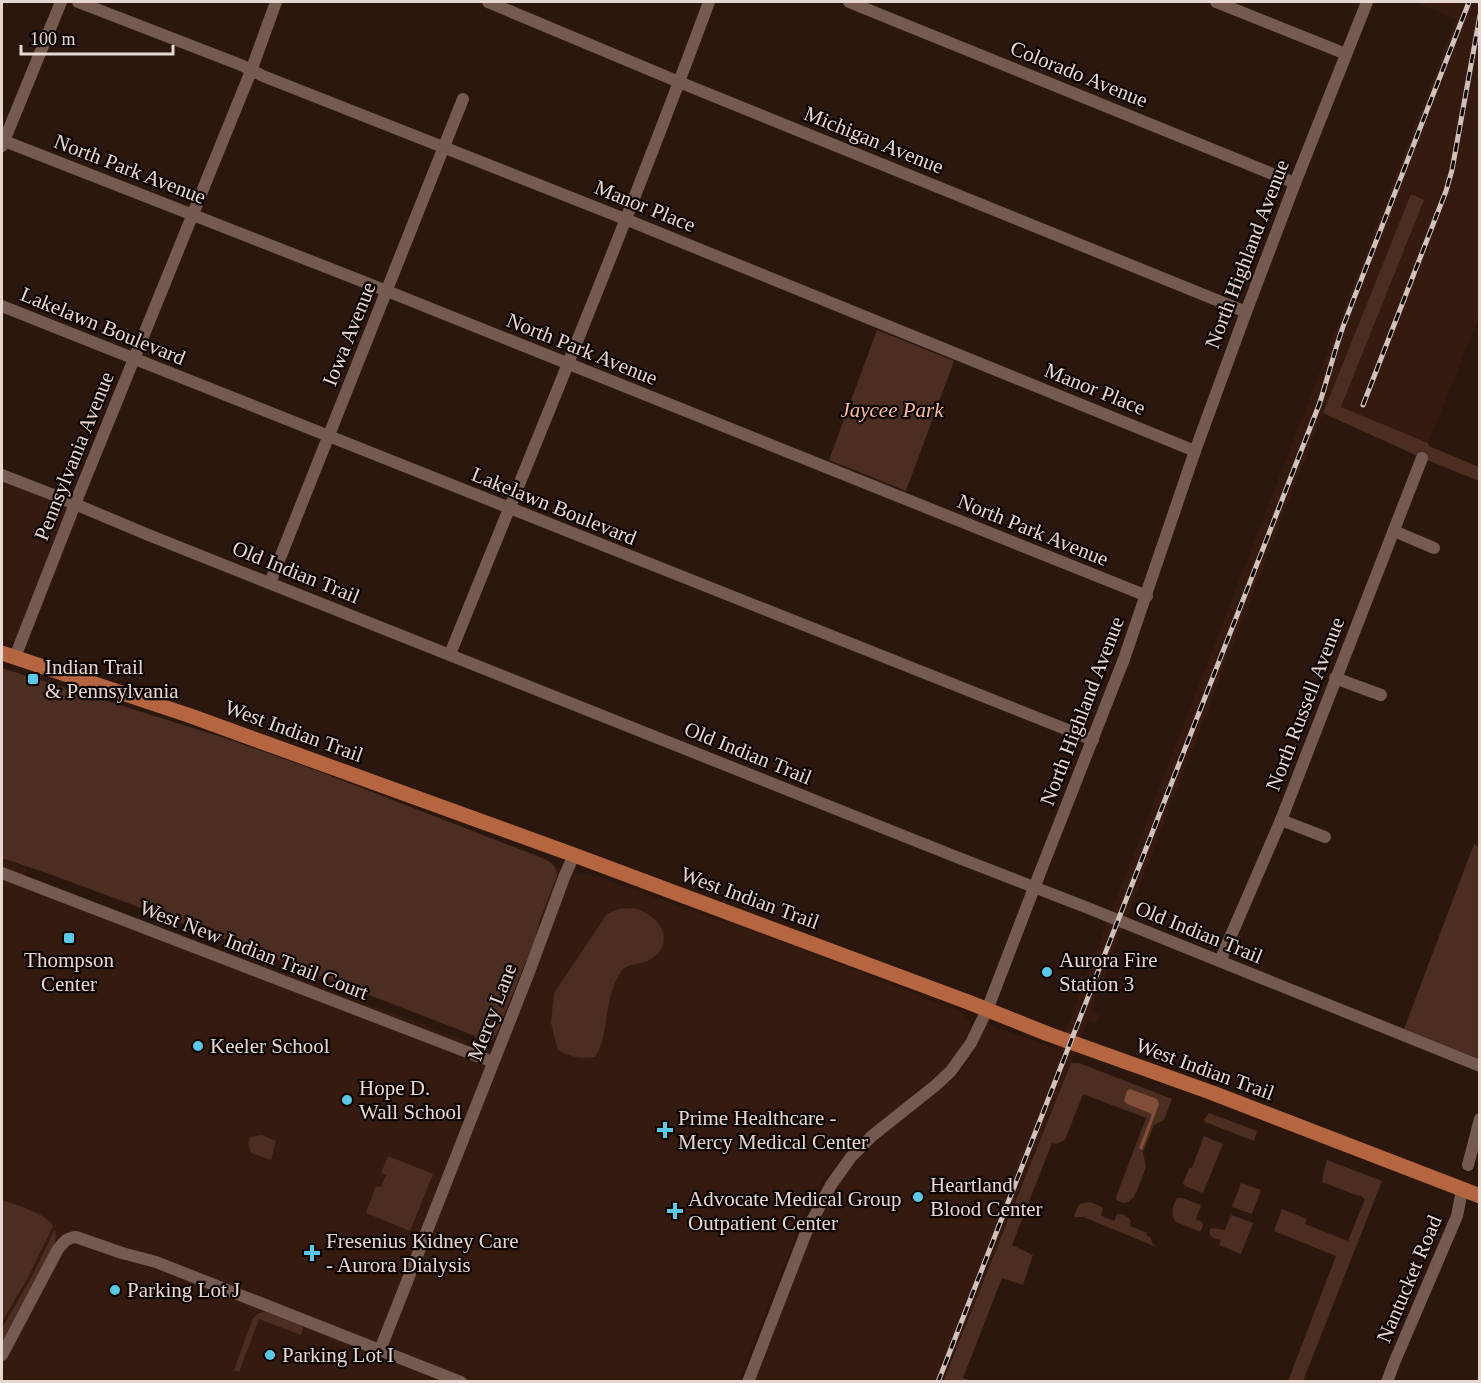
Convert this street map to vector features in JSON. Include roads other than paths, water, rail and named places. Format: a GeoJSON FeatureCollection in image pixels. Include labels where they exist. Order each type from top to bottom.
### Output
{"type":"FeatureCollection","features":[{"type":"Feature","properties":{"kind":"main road","name":"West Indian Trail"},"geometry":{"type":"LineString","coordinates":[[8,655],[188,715],[574,855],[1048,1034],[1221,1096],[1479,1196]]}},
{"type":"Feature","properties":{"kind":"street"},"geometry":{"type":"LineString","coordinates":[[2,142],[61,2]]}},
{"type":"Feature","properties":{"kind":"street","name":"Manor Place"},"geometry":{"type":"LineString","coordinates":[[78,2],[625,219],[1195,451]]}},
{"type":"Feature","properties":{"kind":"street","name":"Pennsylvania Avenue"},"geometry":{"type":"LineString","coordinates":[[8,655],[75,504],[251,71],[276,2]]}},
{"type":"Feature","properties":{"kind":"street","name":"Michigan Avenue"},"geometry":{"type":"LineString","coordinates":[[488,2],[1246,312]]}},
{"type":"Feature","properties":{"kind":"street"},"geometry":{"type":"LineString","coordinates":[[450,654],[625,219],[709,2]]}},
{"type":"Feature","properties":{"kind":"street","name":"Colorado Avenue"},"geometry":{"type":"LineString","coordinates":[[849,2],[1295,183]]}},
{"type":"Feature","properties":{"kind":"street"},"geometry":{"type":"LineString","coordinates":[[1216,2],[1346,54]]}},
{"type":"Feature","properties":{"kind":"street","name":"North Highland Avenue"},"geometry":{"type":"LineString","coordinates":[[748,1382],[807,1230],[831,1185],[851,1157],[872,1136],[951,1071],[971,1043],[987,1010],[1125,659],[1195,451],[1246,312],[1367,2]]}},
{"type":"Feature","properties":{"kind":"street","name":"Iowa Avenue"},"geometry":{"type":"LineString","coordinates":[[270,583],[463,99]]}},
{"type":"Feature","properties":{"kind":"street","name":"North Park Avenue"},"geometry":{"type":"LineString","coordinates":[[2,142],[387,291],[1147,596]]}},
{"type":"Feature","properties":{"kind":"street","name":"Lakelawn Boulevard"},"geometry":{"type":"LineString","coordinates":[[2,306],[1093,740]]}},
{"type":"Feature","properties":{"kind":"street","name":"North Russell Avenue"},"geometry":{"type":"LineString","coordinates":[[1220,962],[1281,820],[1422,458]]}},
{"type":"Feature","properties":{"kind":"street","name":"Old Indian Trail"},"geometry":{"type":"LineString","coordinates":[[2,475],[1479,1066]]}},
{"type":"Feature","properties":{"kind":"street"},"geometry":{"type":"LineString","coordinates":[[1394,531],[1434,548]]}},
{"type":"Feature","properties":{"kind":"street"},"geometry":{"type":"LineString","coordinates":[[1335,678],[1381,695]]}},
{"type":"Feature","properties":{"kind":"street"},"geometry":{"type":"LineString","coordinates":[[1281,820],[1325,837]]}},
{"type":"Feature","properties":{"kind":"street","name":"Mercy Lane"},"geometry":{"type":"LineString","coordinates":[[380,1350],[574,855]]}},
{"type":"Feature","properties":{"kind":"street","name":"West New Indian Trail Court"},"geometry":{"type":"LineString","coordinates":[[2,873],[493,1062]]}},
{"type":"Feature","properties":{"kind":"street"},"geometry":{"type":"LineString","coordinates":[[1468,1165],[1479,1119]]}},
{"type":"Feature","properties":{"kind":"street","name":"Nantucket Road"},"geometry":{"type":"LineString","coordinates":[[1387,1382],[1457,1216],[1462,1190]]}},
{"type":"Feature","properties":{"kind":"street"},"geometry":{"type":"LineString","coordinates":[[2,1355],[58,1249],[68,1238],[76,1237],[156,1262],[461,1382]]}},
{"type":"Feature","properties":{"kind":"railway"},"geometry":{"type":"LineString","coordinates":[[938,1382],[1319,405],[1344,324],[1469,2]]}},
{"type":"Feature","properties":{"kind":"railway"},"geometry":{"type":"LineString","coordinates":[[1363,405],[1446,191],[1452,170],[1480,15]]}},
{"type":"Feature","properties":{"kind":"place","name":"Indian Trail & Pennsylvania"},"geometry":{"type":"Point","coordinates":[33,679]}},
{"type":"Feature","properties":{"kind":"place","name":"Thompson Center"},"geometry":{"type":"Point","coordinates":[69,938]}},
{"type":"Feature","properties":{"kind":"place","name":"Aurora Fire Station 3"},"geometry":{"type":"Point","coordinates":[1047,972]}},
{"type":"Feature","properties":{"kind":"place","name":"Keeler School"},"geometry":{"type":"Point","coordinates":[198,1046]}},
{"type":"Feature","properties":{"kind":"place","name":"Hope D. Wall School"},"geometry":{"type":"Point","coordinates":[347,1100]}},
{"type":"Feature","properties":{"kind":"place","name":"Prime Healthcare - Mercy Medical Center"},"geometry":{"type":"Point","coordinates":[665,1130]}},
{"type":"Feature","properties":{"kind":"place","name":"Heartland Blood Center"},"geometry":{"type":"Point","coordinates":[918,1197]}},
{"type":"Feature","properties":{"kind":"place","name":"Advocate Medical Group Outpatient Center"},"geometry":{"type":"Point","coordinates":[675,1211]}},
{"type":"Feature","properties":{"kind":"place","name":"Fresenius Kidney Care - Aurora Dialysis"},"geometry":{"type":"Point","coordinates":[312,1253]}},
{"type":"Feature","properties":{"kind":"place","name":"Parking Lot J"},"geometry":{"type":"Point","coordinates":[115,1290]}},
{"type":"Feature","properties":{"kind":"place","name":"Parking Lot I"},"geometry":{"type":"Point","coordinates":[270,1355]}},
{"type":"Feature","properties":{"kind":"park label","name":"Jaycee Park"},"geometry":{"type":"Point","coordinates":[892,410]}}]}
